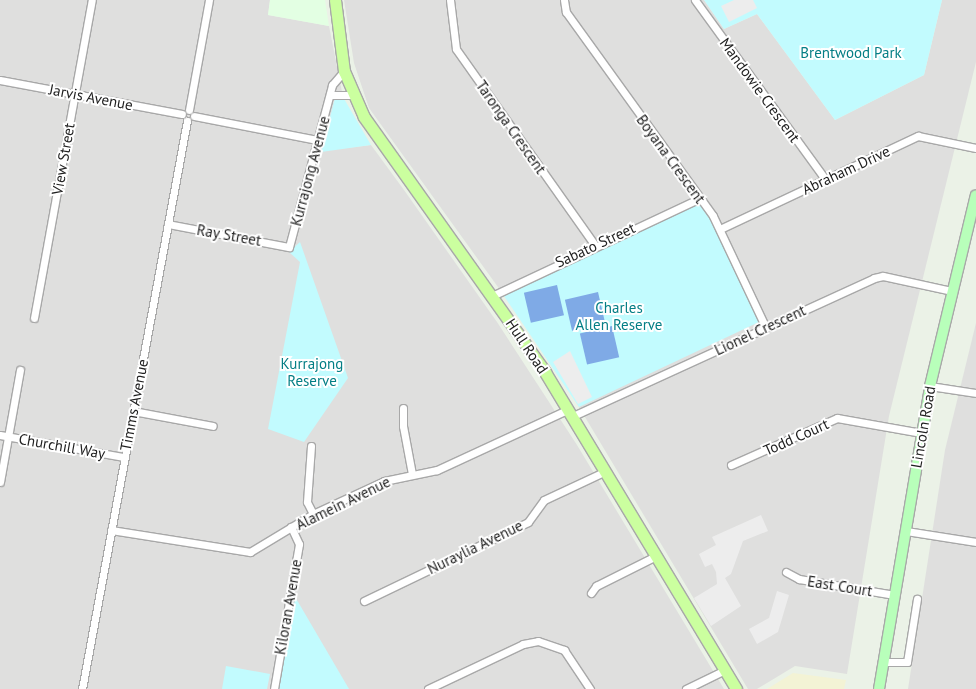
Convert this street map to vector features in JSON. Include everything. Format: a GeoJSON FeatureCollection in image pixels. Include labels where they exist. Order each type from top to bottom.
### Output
{"type":"FeatureCollection","features":[{"type":"Feature","properties":{"kind":"main road","name":"Hull Road"},"geometry":{"type":"LineString","coordinates":[[335,0],[344,70],[352,95],[364,117],[492,296],[571,412],[736,689]]}},
{"type":"Feature","properties":{"kind":"main road","name":"Lincoln Road"},"geometry":{"type":"LineString","coordinates":[[879,689],[930,386],[976,195]]}},
{"type":"Feature","properties":{"kind":"street","name":"View Street"},"geometry":{"type":"LineString","coordinates":[[34,318],[92,0]]}},
{"type":"Feature","properties":{"kind":"street"},"geometry":{"type":"LineString","coordinates":[[188,113],[209,0]]}},
{"type":"Feature","properties":{"kind":"street","name":"Taronga Crescent"},"geometry":{"type":"LineString","coordinates":[[450,0],[456,49],[595,245]]}},
{"type":"Feature","properties":{"kind":"street","name":"Boyana Crescent"},"geometry":{"type":"LineString","coordinates":[[564,0],[566,12],[700,198],[720,229],[766,326]]}},
{"type":"Feature","properties":{"kind":"street","name":"Mandowie Crescent"},"geometry":{"type":"LineString","coordinates":[[695,0],[826,180]]}},
{"type":"Feature","properties":{"kind":"street","name":"Kurrajong Avenue"},"geometry":{"type":"LineString","coordinates":[[289,246],[330,95],[337,76],[344,70]]}},
{"type":"Feature","properties":{"kind":"street","name":"Jarvis Avenue"},"geometry":{"type":"LineString","coordinates":[[0,80],[188,113],[318,140]]}},
{"type":"Feature","properties":{"kind":"street","name":"Kurrajong Avenue"},"geometry":{"type":"LineString","coordinates":[[330,95],[352,95]]}},
{"type":"Feature","properties":{"kind":"street","name":"Timms Avenue"},"geometry":{"type":"LineString","coordinates":[[82,689],[188,113]]}},
{"type":"Feature","properties":{"kind":"street","name":"Abraham Drive"},"geometry":{"type":"LineString","coordinates":[[720,229],[918,136],[976,148]]}},
{"type":"Feature","properties":{"kind":"street","name":"Sabato Street"},"geometry":{"type":"LineString","coordinates":[[492,296],[595,245],[700,198]]}},
{"type":"Feature","properties":{"kind":"street","name":"Ray Street"},"geometry":{"type":"LineString","coordinates":[[168,224],[289,246]]}},
{"type":"Feature","properties":{"kind":"street","name":"Lionel Crescent"},"geometry":{"type":"LineString","coordinates":[[571,412],[874,278],[883,276],[952,292]]}},
{"type":"Feature","properties":{"kind":"street"},"geometry":{"type":"LineString","coordinates":[[0,482],[20,370]]}},
{"type":"Feature","properties":{"kind":"street"},"geometry":{"type":"LineString","coordinates":[[930,386],[976,393]]}},
{"type":"Feature","properties":{"kind":"street"},"geometry":{"type":"LineString","coordinates":[[403,408],[403,426],[412,474]]}},
{"type":"Feature","properties":{"kind":"street"},"geometry":{"type":"LineString","coordinates":[[133,411],[213,426]]}},
{"type":"Feature","properties":{"kind":"street","name":"Alamein Avenue"},"geometry":{"type":"LineString","coordinates":[[111,530],[246,553],[313,514],[384,481],[437,470],[571,412]]}},
{"type":"Feature","properties":{"kind":"street","name":"Todd Court"},"geometry":{"type":"LineString","coordinates":[[731,465],[837,418],[922,433]]}},
{"type":"Feature","properties":{"kind":"street","name":"Churchill Way"},"geometry":{"type":"LineString","coordinates":[[0,435],[124,457]]}},
{"type":"Feature","properties":{"kind":"street"},"geometry":{"type":"LineString","coordinates":[[311,446],[307,502],[313,514]]}},
{"type":"Feature","properties":{"kind":"street","name":"Nuraylia Avenue"},"geometry":{"type":"LineString","coordinates":[[364,601],[528,522],[544,500],[606,471]]}},
{"type":"Feature","properties":{"kind":"street","name":"Kiloran Avenue"},"geometry":{"type":"LineString","coordinates":[[274,689],[299,544],[291,527]]}},
{"type":"Feature","properties":{"kind":"street"},"geometry":{"type":"LineString","coordinates":[[906,531],[976,542]]}},
{"type":"Feature","properties":{"kind":"street"},"geometry":{"type":"LineString","coordinates":[[591,593],[596,586],[656,556]]}},
{"type":"Feature","properties":{"kind":"street","name":"East Court"},"geometry":{"type":"LineString","coordinates":[[786,572],[799,579],[895,595]]}},
{"type":"Feature","properties":{"kind":"street"},"geometry":{"type":"LineString","coordinates":[[884,662],[907,662],[917,599]]}},
{"type":"Feature","properties":{"kind":"street"},"geometry":{"type":"LineString","coordinates":[[428,689],[523,644],[538,641],[564,650],[590,689]]}},
{"type":"Feature","properties":{"kind":"street"},"geometry":{"type":"LineString","coordinates":[[686,689],[725,670]]}},
{"type":"Feature","properties":{"kind":"shaded area"},"geometry":{"type":"Polygon","coordinates":[[[0,0],[270,0],[268,15],[329,26],[343,97],[321,151],[371,145],[497,322],[577,445],[724,689],[0,689],[0,0]]]}},
{"type":"Feature","properties":{"kind":"shaded area"},"geometry":{"type":"Polygon","coordinates":[[[270,0],[325,0],[329,26],[268,15],[270,0]]]}},
{"type":"Feature","properties":{"kind":"shaded area"},"geometry":{"type":"Polygon","coordinates":[[[344,0],[704,0],[724,29],[757,14],[835,120],[924,75],[942,0],[976,0],[976,62],[889,416],[847,674],[795,666],[757,689],[748,689],[552,362],[369,108],[354,63],[344,0]]]}},
{"type":"Feature","properties":{"kind":"shaded area"},"geometry":{"type":"Polygon","coordinates":[[[734,0],[753,0],[757,8],[729,22],[721,6],[734,0]]]}},
{"type":"Feature","properties":{"kind":"shaded area"},"geometry":{"type":"Polygon","coordinates":[[[557,285],[564,315],[531,323],[524,293],[557,285]]]}},
{"type":"Feature","properties":{"kind":"shaded area"},"geometry":{"type":"Polygon","coordinates":[[[598,292],[605,323],[572,331],[565,300],[598,292]]]}},
{"type":"Feature","properties":{"kind":"shaded area"},"geometry":{"type":"Polygon","coordinates":[[[976,323],[976,689],[908,689],[945,450],[976,323]]]}},
{"type":"Feature","properties":{"kind":"shaded area"},"geometry":{"type":"Polygon","coordinates":[[[612,326],[619,357],[587,365],[580,333],[612,326]]]}},
{"type":"Feature","properties":{"kind":"shaded area"},"geometry":{"type":"Polygon","coordinates":[[[570,351],[592,397],[578,404],[553,362],[570,351]]]}},
{"type":"Feature","properties":{"kind":"shaded area"},"geometry":{"type":"Polygon","coordinates":[[[761,515],[768,531],[743,541],[731,574],[725,578],[741,606],[711,626],[694,598],[717,584],[716,572],[712,564],[705,567],[699,554],[716,545],[712,537],[761,515]]]}},
{"type":"Feature","properties":{"kind":"shaded area"},"geometry":{"type":"Polygon","coordinates":[[[777,591],[789,595],[778,632],[757,644],[749,629],[769,618],[777,591]]]}},
{"type":"Feature","properties":{"kind":"shaded area"},"geometry":{"type":"Polygon","coordinates":[[[793,673],[846,680],[844,689],[767,689],[793,673]]]}},
{"type":"Feature","properties":{"kind":"green space","name":"Brentwood Park"},"geometry":{"type":"Polygon","coordinates":[[[704,0],[942,0],[924,75],[835,120],[757,14],[724,29],[704,0]]]}},
{"type":"Feature","properties":{"kind":"green space"},"geometry":{"type":"Polygon","coordinates":[[[343,97],[371,145],[321,152],[335,98],[343,97]]]}},
{"type":"Feature","properties":{"kind":"green space","name":"Charles Allen Reserve"},"geometry":{"type":"Polygon","coordinates":[[[699,203],[718,232],[759,322],[579,407],[504,296],[699,203]]]}},
{"type":"Feature","properties":{"kind":"green space","name":"Kurrajong Reserve"},"geometry":{"type":"Polygon","coordinates":[[[300,242],[348,378],[304,442],[268,429],[300,262],[289,252],[300,242]]]}},
{"type":"Feature","properties":{"kind":"green space"},"geometry":{"type":"Polygon","coordinates":[[[294,595],[349,689],[279,689],[294,595]]]}},
{"type":"Feature","properties":{"kind":"green space"},"geometry":{"type":"Polygon","coordinates":[[[226,666],[270,674],[267,689],[222,689],[226,666]]]}}]}
